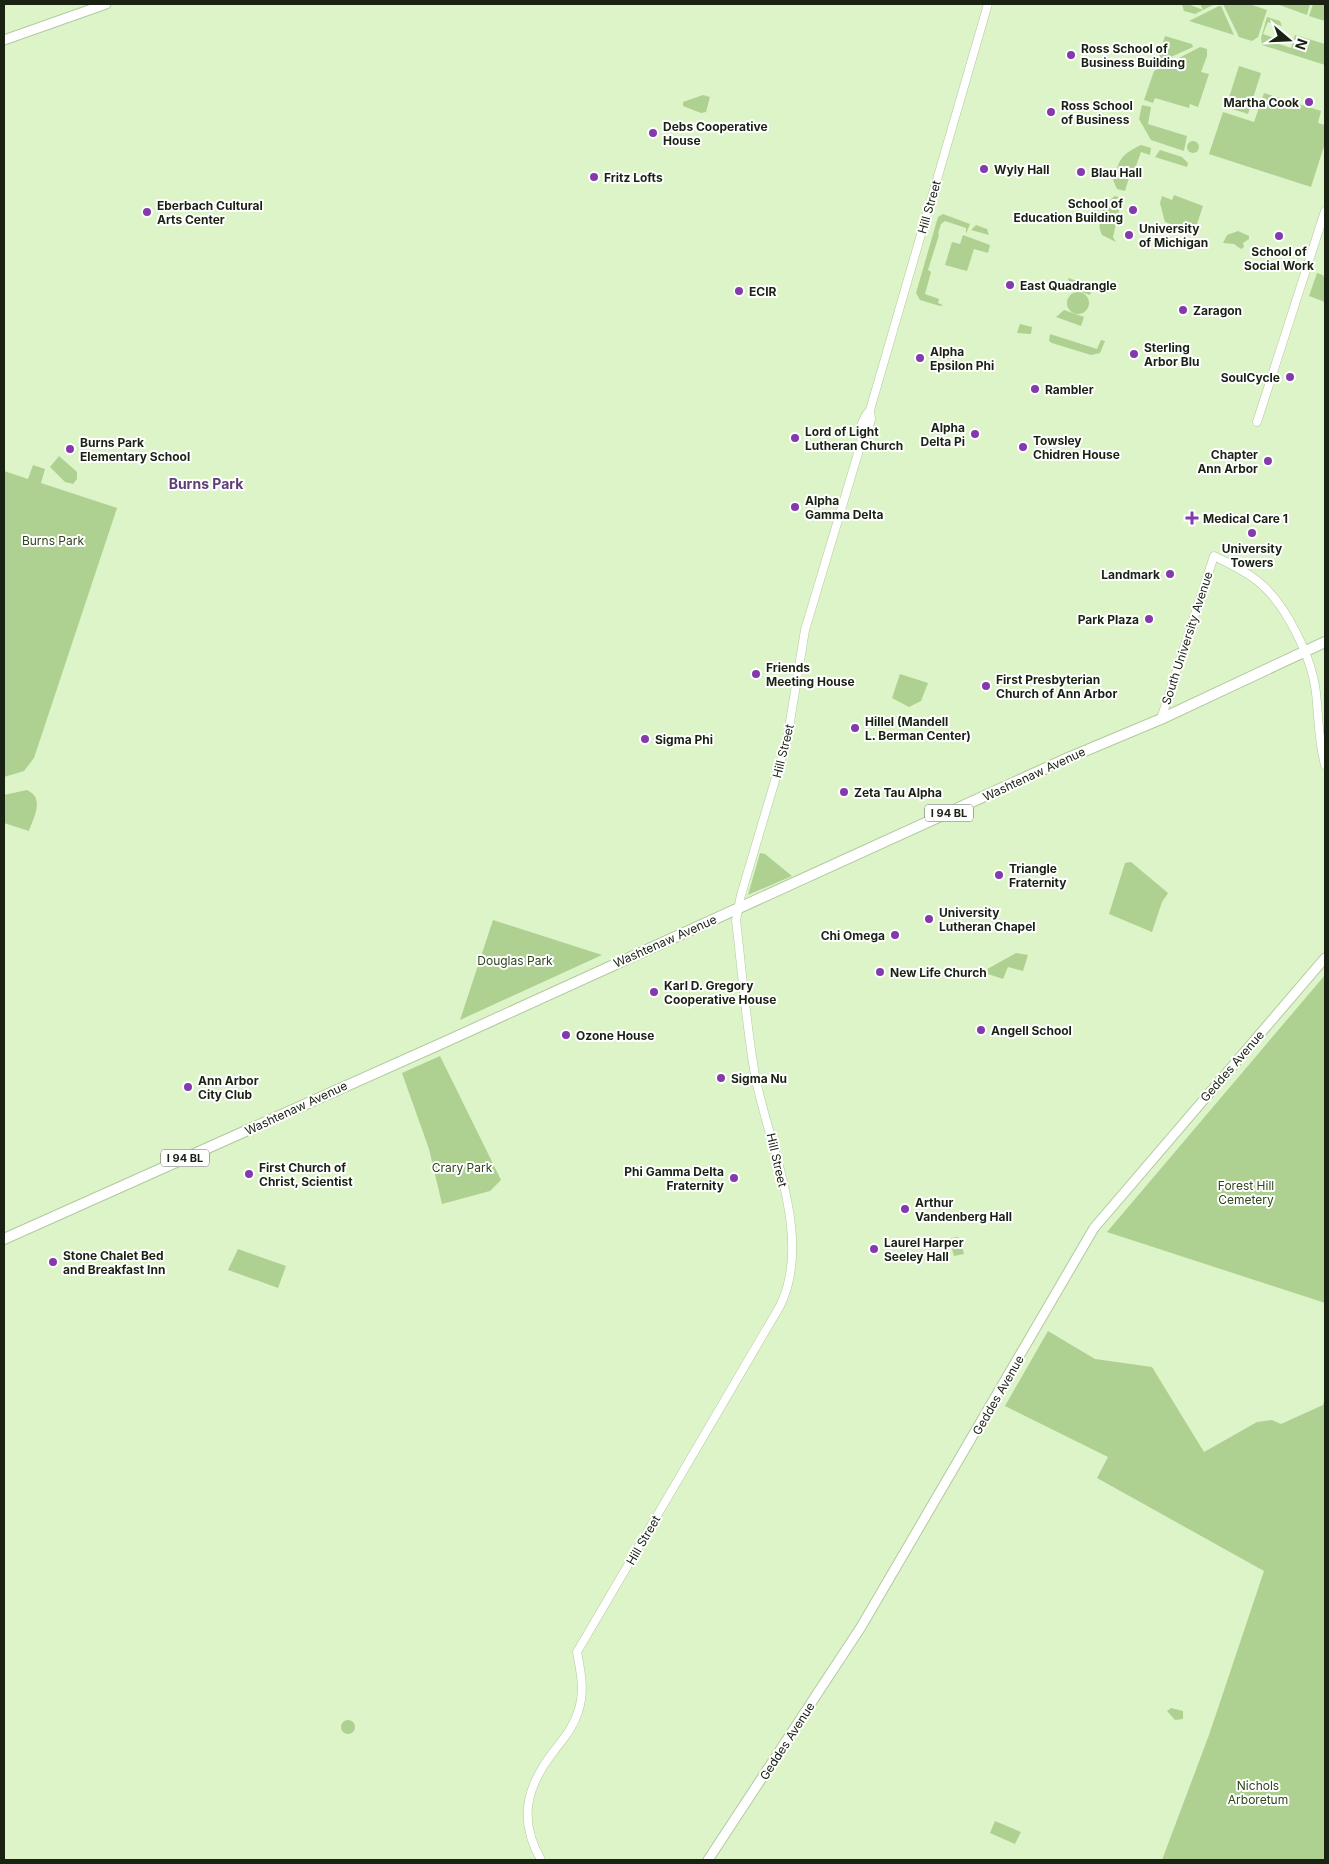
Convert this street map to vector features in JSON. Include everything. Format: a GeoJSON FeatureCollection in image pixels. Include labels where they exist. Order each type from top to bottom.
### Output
{"type":"FeatureCollection","features":[{"type":"Feature","properties":{"kind":"main road"},"geometry":{"type":"LineString","coordinates":[[4,40],[106,4]]}},
{"type":"Feature","properties":{"kind":"main road","name":"Washtenaw Avenue"},"geometry":{"type":"LineString","coordinates":[[4,1239],[1084,751],[1161,719],[1325,642]]}},
{"type":"Feature","properties":{"kind":"main road","name":"Geddes Avenue"},"geometry":{"type":"LineString","coordinates":[[708,1860],[862,1627],[1094,1228],[1325,958]]}},
{"type":"Feature","properties":{"kind":"street","name":"Hill Street"},"geometry":{"type":"LineString","coordinates":[[541,1860],[529,1834],[526,1821],[527,1808],[541,1770],[566,1736],[578,1711],[583,1687],[577,1652],[780,1306],[790,1282],[792,1246],[789,1224],[778,1164],[754,1072],[736,920],[787,740],[805,630],[864,438],[859,435],[861,427],[865,416],[870,410],[988,4]]}},
{"type":"Feature","properties":{"kind":"street"},"geometry":{"type":"LineString","coordinates":[[1257,422],[1325,211]]}},
{"type":"Feature","properties":{"kind":"street","name":"South University Avenue"},"geometry":{"type":"LineString","coordinates":[[1161,719],[1214,556],[1243,570],[1261,584],[1277,603],[1304,651]]}},
{"type":"Feature","properties":{"kind":"street"},"geometry":{"type":"LineString","coordinates":[[1304,651],[1313,676],[1317,730],[1325,765]]}},
{"type":"Feature","properties":{"kind":"green space"},"geometry":{"type":"Polygon","coordinates":[[[1182,4],[1188,4],[1203,10],[1195,14],[1184,11],[1182,4]]]}},
{"type":"Feature","properties":{"kind":"green space"},"geometry":{"type":"Polygon","coordinates":[[[1200,4],[1215,4],[1203,10],[1200,4]]]}},
{"type":"Feature","properties":{"kind":"green space"},"geometry":{"type":"Polygon","coordinates":[[[1223,4],[1249,4],[1267,10],[1258,37],[1252,41],[1239,37],[1223,4]]]}},
{"type":"Feature","properties":{"kind":"green space"},"geometry":{"type":"Polygon","coordinates":[[[1277,4],[1310,4],[1307,15],[1277,4]]]}},
{"type":"Feature","properties":{"kind":"green space"},"geometry":{"type":"Polygon","coordinates":[[[1313,4],[1325,4],[1325,21],[1309,16],[1313,4]]]}},
{"type":"Feature","properties":{"kind":"green space"},"geometry":{"type":"Polygon","coordinates":[[[1221,6],[1234,35],[1189,21],[1221,6]]]}},
{"type":"Feature","properties":{"kind":"green space"},"geometry":{"type":"Polygon","coordinates":[[[1267,17],[1280,21],[1282,26],[1268,22],[1263,34],[1280,40],[1279,44],[1291,48],[1295,35],[1325,44],[1325,65],[1262,45],[1261,38],[1267,17]]]}},
{"type":"Feature","properties":{"kind":"green space"},"geometry":{"type":"Polygon","coordinates":[[[1165,36],[1192,44],[1193,47],[1162,61],[1159,55],[1165,36]]]}},
{"type":"Feature","properties":{"kind":"green space"},"geometry":{"type":"Polygon","coordinates":[[[1200,47],[1207,49],[1207,56],[1201,72],[1209,74],[1198,107],[1190,104],[1189,108],[1155,98],[1153,103],[1144,100],[1154,71],[1200,47]]]}},
{"type":"Feature","properties":{"kind":"green space"},"geometry":{"type":"Polygon","coordinates":[[[1239,66],[1261,73],[1248,114],[1226,107],[1239,66]]]}},
{"type":"Feature","properties":{"kind":"green space"},"geometry":{"type":"Polygon","coordinates":[[[1264,93],[1321,111],[1318,123],[1325,125],[1325,143],[1311,187],[1209,154],[1223,112],[1254,122],[1264,93]]]}},
{"type":"Feature","properties":{"kind":"green space"},"geometry":{"type":"Polygon","coordinates":[[[703,95],[710,97],[706,112],[701,113],[683,106],[683,102],[703,95]]]}},
{"type":"Feature","properties":{"kind":"green space"},"geometry":{"type":"Polygon","coordinates":[[[1142,105],[1151,107],[1148,124],[1187,136],[1184,151],[1151,140],[1139,119],[1142,105]]]}},
{"type":"Feature","properties":{"kind":"green space"},"geometry":{"type":"Polygon","coordinates":[[[1191,141],[1195,141],[1199,147],[1195,153],[1191,153],[1187,149],[1187,145],[1191,141]]]}},
{"type":"Feature","properties":{"kind":"green space"},"geometry":{"type":"Polygon","coordinates":[[[1141,145],[1151,148],[1150,155],[1141,152],[1135,169],[1132,168],[1125,191],[1117,189],[1113,180],[1119,162],[1125,155],[1141,145]]]}},
{"type":"Feature","properties":{"kind":"green space"},"geometry":{"type":"Polygon","coordinates":[[[1160,150],[1182,157],[1188,163],[1187,167],[1155,157],[1160,150]]]}},
{"type":"Feature","properties":{"kind":"green space"},"geometry":{"type":"Polygon","coordinates":[[[1174,195],[1203,206],[1194,233],[1165,222],[1160,203],[1162,196],[1172,200],[1174,195]]]}},
{"type":"Feature","properties":{"kind":"green space"},"geometry":{"type":"Polygon","coordinates":[[[1115,196],[1122,198],[1113,237],[1116,242],[1102,235],[1100,230],[1100,219],[1104,208],[1115,196]]]}},
{"type":"Feature","properties":{"kind":"green space"},"geometry":{"type":"Polygon","coordinates":[[[943,214],[970,224],[966,234],[966,228],[945,221],[941,224],[928,270],[931,272],[925,294],[939,299],[938,303],[943,305],[940,306],[920,300],[916,293],[938,217],[943,214]]]}},
{"type":"Feature","properties":{"kind":"green space"},"geometry":{"type":"Polygon","coordinates":[[[976,225],[987,229],[989,235],[971,230],[976,225]]]}},
{"type":"Feature","properties":{"kind":"green space"},"geometry":{"type":"Polygon","coordinates":[[[1238,231],[1249,236],[1249,239],[1243,243],[1244,247],[1241,249],[1234,244],[1223,243],[1227,235],[1238,231]]]}},
{"type":"Feature","properties":{"kind":"green space"},"geometry":{"type":"Polygon","coordinates":[[[963,235],[990,245],[988,253],[974,249],[967,271],[945,265],[952,242],[960,244],[963,235]]]}},
{"type":"Feature","properties":{"kind":"green space"},"geometry":{"type":"Polygon","coordinates":[[[1317,273],[1323,275],[1325,280],[1325,302],[1309,296],[1317,273]]]}},
{"type":"Feature","properties":{"kind":"green space"},"geometry":{"type":"Polygon","coordinates":[[[1068,278],[1093,286],[1090,295],[1070,288],[1068,278]]]}},
{"type":"Feature","properties":{"kind":"green space"},"geometry":{"type":"Polygon","coordinates":[[[1078,292],[1086,295],[1089,303],[1086,311],[1078,314],[1070,311],[1067,303],[1070,295],[1078,292]]]}},
{"type":"Feature","properties":{"kind":"green space"},"geometry":{"type":"Polygon","coordinates":[[[1064,310],[1084,317],[1081,326],[1056,317],[1064,310]]]}},
{"type":"Feature","properties":{"kind":"green space"},"geometry":{"type":"Polygon","coordinates":[[[1020,324],[1032,327],[1031,334],[1017,333],[1020,324]]]}},
{"type":"Feature","properties":{"kind":"green space"},"geometry":{"type":"Polygon","coordinates":[[[1050,334],[1097,349],[1101,340],[1105,341],[1100,353],[1091,355],[1052,343],[1049,341],[1050,334]]]}},
{"type":"Feature","properties":{"kind":"green space"},"geometry":{"type":"Polygon","coordinates":[[[59,456],[77,472],[77,479],[73,484],[65,482],[50,467],[59,456]]]}},
{"type":"Feature","properties":{"kind":"green space","name":"Burns Park"},"geometry":{"type":"Polygon","coordinates":[[[33,465],[45,469],[41,483],[117,508],[34,758],[24,771],[4,777],[4,471],[28,479],[33,465]]]}},
{"type":"Feature","properties":{"kind":"green space"},"geometry":{"type":"Polygon","coordinates":[[[900,674],[928,683],[921,701],[909,707],[892,698],[900,674]]]}},
{"type":"Feature","properties":{"kind":"green space"},"geometry":{"type":"Polygon","coordinates":[[[27,790],[36,798],[37,803],[29,831],[4,823],[4,795],[27,790]]]}},
{"type":"Feature","properties":{"kind":"green space"},"geometry":{"type":"Polygon","coordinates":[[[760,853],[765,854],[792,876],[748,895],[760,853]]]}},
{"type":"Feature","properties":{"kind":"green space"},"geometry":{"type":"Polygon","coordinates":[[[1131,862],[1168,893],[1162,902],[1152,932],[1109,914],[1125,863],[1131,862]]]}},
{"type":"Feature","properties":{"kind":"green space","name":"Douglas Park"},"geometry":{"type":"Polygon","coordinates":[[[493,920],[602,955],[460,1020],[493,920]]]}},
{"type":"Feature","properties":{"kind":"green space"},"geometry":{"type":"Polygon","coordinates":[[[1016,953],[1028,955],[1023,971],[1008,967],[1003,979],[982,972],[1016,953]]]}},
{"type":"Feature","properties":{"kind":"green space","name":"Forest Hill Cemetery"},"geometry":{"type":"Polygon","coordinates":[[[1325,975],[1325,1303],[1107,1232],[1325,975]]]}},
{"type":"Feature","properties":{"kind":"green space","name":"Crary Park"},"geometry":{"type":"Polygon","coordinates":[[[440,1056],[501,1180],[490,1191],[442,1204],[429,1149],[402,1073],[440,1056]]]}},
{"type":"Feature","properties":{"kind":"green space"},"geometry":{"type":"Polygon","coordinates":[[[960,1238],[964,1254],[954,1256],[949,1239],[960,1238]]]}},
{"type":"Feature","properties":{"kind":"green space"},"geometry":{"type":"Polygon","coordinates":[[[238,1249],[286,1266],[278,1288],[228,1270],[238,1249]]]}},
{"type":"Feature","properties":{"kind":"green space","name":"Nichols Arboretum"},"geometry":{"type":"Polygon","coordinates":[[[1048,1331],[1095,1359],[1152,1367],[1204,1452],[1257,1422],[1272,1420],[1281,1424],[1323,1405],[1325,1398],[1325,1860],[1162,1860],[1209,1735],[1264,1571],[1097,1478],[1108,1457],[1005,1406],[1048,1331]]]}},
{"type":"Feature","properties":{"kind":"green space"},"geometry":{"type":"Polygon","coordinates":[[[1171,1708],[1183,1711],[1183,1719],[1175,1720],[1167,1711],[1171,1708]]]}},
{"type":"Feature","properties":{"kind":"green space"},"geometry":{"type":"Polygon","coordinates":[[[348,1720],[353,1722],[355,1727],[353,1732],[348,1734],[343,1732],[341,1727],[343,1722],[348,1720]]]}},
{"type":"Feature","properties":{"kind":"green space"},"geometry":{"type":"Polygon","coordinates":[[[995,1821],[1021,1832],[1015,1844],[990,1833],[995,1821]]]}},
{"type":"Feature","properties":{"kind":"place","name":"Ross School of Business Building"},"geometry":{"type":"Point","coordinates":[1071,55]}},
{"type":"Feature","properties":{"kind":"place","name":"Martha Cook"},"geometry":{"type":"Point","coordinates":[1309,102]}},
{"type":"Feature","properties":{"kind":"place","name":"Ross School of Business"},"geometry":{"type":"Point","coordinates":[1051,112]}},
{"type":"Feature","properties":{"kind":"place","name":"Debs Cooperative House"},"geometry":{"type":"Point","coordinates":[653,133]}},
{"type":"Feature","properties":{"kind":"place","name":"Wyly Hall"},"geometry":{"type":"Point","coordinates":[984,169]}},
{"type":"Feature","properties":{"kind":"place","name":"Blau Hall"},"geometry":{"type":"Point","coordinates":[1081,172]}},
{"type":"Feature","properties":{"kind":"place","name":"Fritz Lofts"},"geometry":{"type":"Point","coordinates":[594,177]}},
{"type":"Feature","properties":{"kind":"place","name":"School of Education Building"},"geometry":{"type":"Point","coordinates":[1133,210]}},
{"type":"Feature","properties":{"kind":"place","name":"Eberbach Cultural Arts Center"},"geometry":{"type":"Point","coordinates":[147,212]}},
{"type":"Feature","properties":{"kind":"place","name":"University of Michigan"},"geometry":{"type":"Point","coordinates":[1129,235]}},
{"type":"Feature","properties":{"kind":"place","name":"School of Social Work"},"geometry":{"type":"Point","coordinates":[1279,236]}},
{"type":"Feature","properties":{"kind":"place","name":"East Quadrangle"},"geometry":{"type":"Point","coordinates":[1010,285]}},
{"type":"Feature","properties":{"kind":"place","name":"ECIR"},"geometry":{"type":"Point","coordinates":[739,291]}},
{"type":"Feature","properties":{"kind":"place","name":"Zaragon"},"geometry":{"type":"Point","coordinates":[1183,310]}},
{"type":"Feature","properties":{"kind":"place","name":"Sterling Arbor Blu"},"geometry":{"type":"Point","coordinates":[1134,354]}},
{"type":"Feature","properties":{"kind":"place","name":"Alpha Epsilon Phi"},"geometry":{"type":"Point","coordinates":[920,358]}},
{"type":"Feature","properties":{"kind":"place","name":"SoulCycle"},"geometry":{"type":"Point","coordinates":[1290,377]}},
{"type":"Feature","properties":{"kind":"place","name":"Rambler"},"geometry":{"type":"Point","coordinates":[1035,389]}},
{"type":"Feature","properties":{"kind":"place","name":"Alpha Delta Pi"},"geometry":{"type":"Point","coordinates":[975,434]}},
{"type":"Feature","properties":{"kind":"place","name":"Lord of Light Lutheran Church"},"geometry":{"type":"Point","coordinates":[795,438]}},
{"type":"Feature","properties":{"kind":"place","name":"Towsley Chidren House"},"geometry":{"type":"Point","coordinates":[1023,447]}},
{"type":"Feature","properties":{"kind":"place","name":"Burns Park Elementary School"},"geometry":{"type":"Point","coordinates":[70,449]}},
{"type":"Feature","properties":{"kind":"place","name":"Chapter Ann Arbor"},"geometry":{"type":"Point","coordinates":[1268,461]}},
{"type":"Feature","properties":{"kind":"place","name":"Alpha Gamma Delta"},"geometry":{"type":"Point","coordinates":[795,507]}},
{"type":"Feature","properties":{"kind":"place","name":"Medical Care 1"},"geometry":{"type":"Point","coordinates":[1192,518]}},
{"type":"Feature","properties":{"kind":"place","name":"University Towers"},"geometry":{"type":"Point","coordinates":[1252,533]}},
{"type":"Feature","properties":{"kind":"place","name":"Landmark"},"geometry":{"type":"Point","coordinates":[1170,574]}},
{"type":"Feature","properties":{"kind":"place","name":"Park Plaza"},"geometry":{"type":"Point","coordinates":[1149,619]}},
{"type":"Feature","properties":{"kind":"place","name":"Friends Meeting House"},"geometry":{"type":"Point","coordinates":[756,674]}},
{"type":"Feature","properties":{"kind":"place","name":"First Presbyterian Church of Ann Arbor"},"geometry":{"type":"Point","coordinates":[986,686]}},
{"type":"Feature","properties":{"kind":"place","name":"Hillel (Mandell L. Berman Center)"},"geometry":{"type":"Point","coordinates":[855,728]}},
{"type":"Feature","properties":{"kind":"place","name":"Sigma Phi"},"geometry":{"type":"Point","coordinates":[645,739]}},
{"type":"Feature","properties":{"kind":"place","name":"Zeta Tau Alpha"},"geometry":{"type":"Point","coordinates":[844,792]}},
{"type":"Feature","properties":{"kind":"place","name":"Triangle Fraternity"},"geometry":{"type":"Point","coordinates":[999,875]}},
{"type":"Feature","properties":{"kind":"place","name":"University Lutheran Chapel"},"geometry":{"type":"Point","coordinates":[929,919]}},
{"type":"Feature","properties":{"kind":"place","name":"Chi Omega"},"geometry":{"type":"Point","coordinates":[895,935]}},
{"type":"Feature","properties":{"kind":"place","name":"New Life Church"},"geometry":{"type":"Point","coordinates":[880,972]}},
{"type":"Feature","properties":{"kind":"place","name":"Karl D. Gregory Cooperative House"},"geometry":{"type":"Point","coordinates":[654,992]}},
{"type":"Feature","properties":{"kind":"place","name":"Angell School"},"geometry":{"type":"Point","coordinates":[981,1030]}},
{"type":"Feature","properties":{"kind":"place","name":"Ozone House"},"geometry":{"type":"Point","coordinates":[566,1035]}},
{"type":"Feature","properties":{"kind":"place","name":"Sigma Nu"},"geometry":{"type":"Point","coordinates":[721,1078]}},
{"type":"Feature","properties":{"kind":"place","name":"Ann Arbor City Club"},"geometry":{"type":"Point","coordinates":[188,1087]}},
{"type":"Feature","properties":{"kind":"place","name":"First Church of Christ, Scientist"},"geometry":{"type":"Point","coordinates":[249,1174]}},
{"type":"Feature","properties":{"kind":"place","name":"Phi Gamma Delta Fraternity"},"geometry":{"type":"Point","coordinates":[734,1178]}},
{"type":"Feature","properties":{"kind":"place","name":"Arthur Vandenberg Hall"},"geometry":{"type":"Point","coordinates":[905,1209]}},
{"type":"Feature","properties":{"kind":"place","name":"Laurel Harper Seeley Hall"},"geometry":{"type":"Point","coordinates":[874,1249]}},
{"type":"Feature","properties":{"kind":"place","name":"Stone Chalet Bed and Breakfast Inn"},"geometry":{"type":"Point","coordinates":[53,1262]}},
{"type":"Feature","properties":{"kind":"district","name":"Burns Park"},"geometry":{"type":"Point","coordinates":[206,483]}}]}
